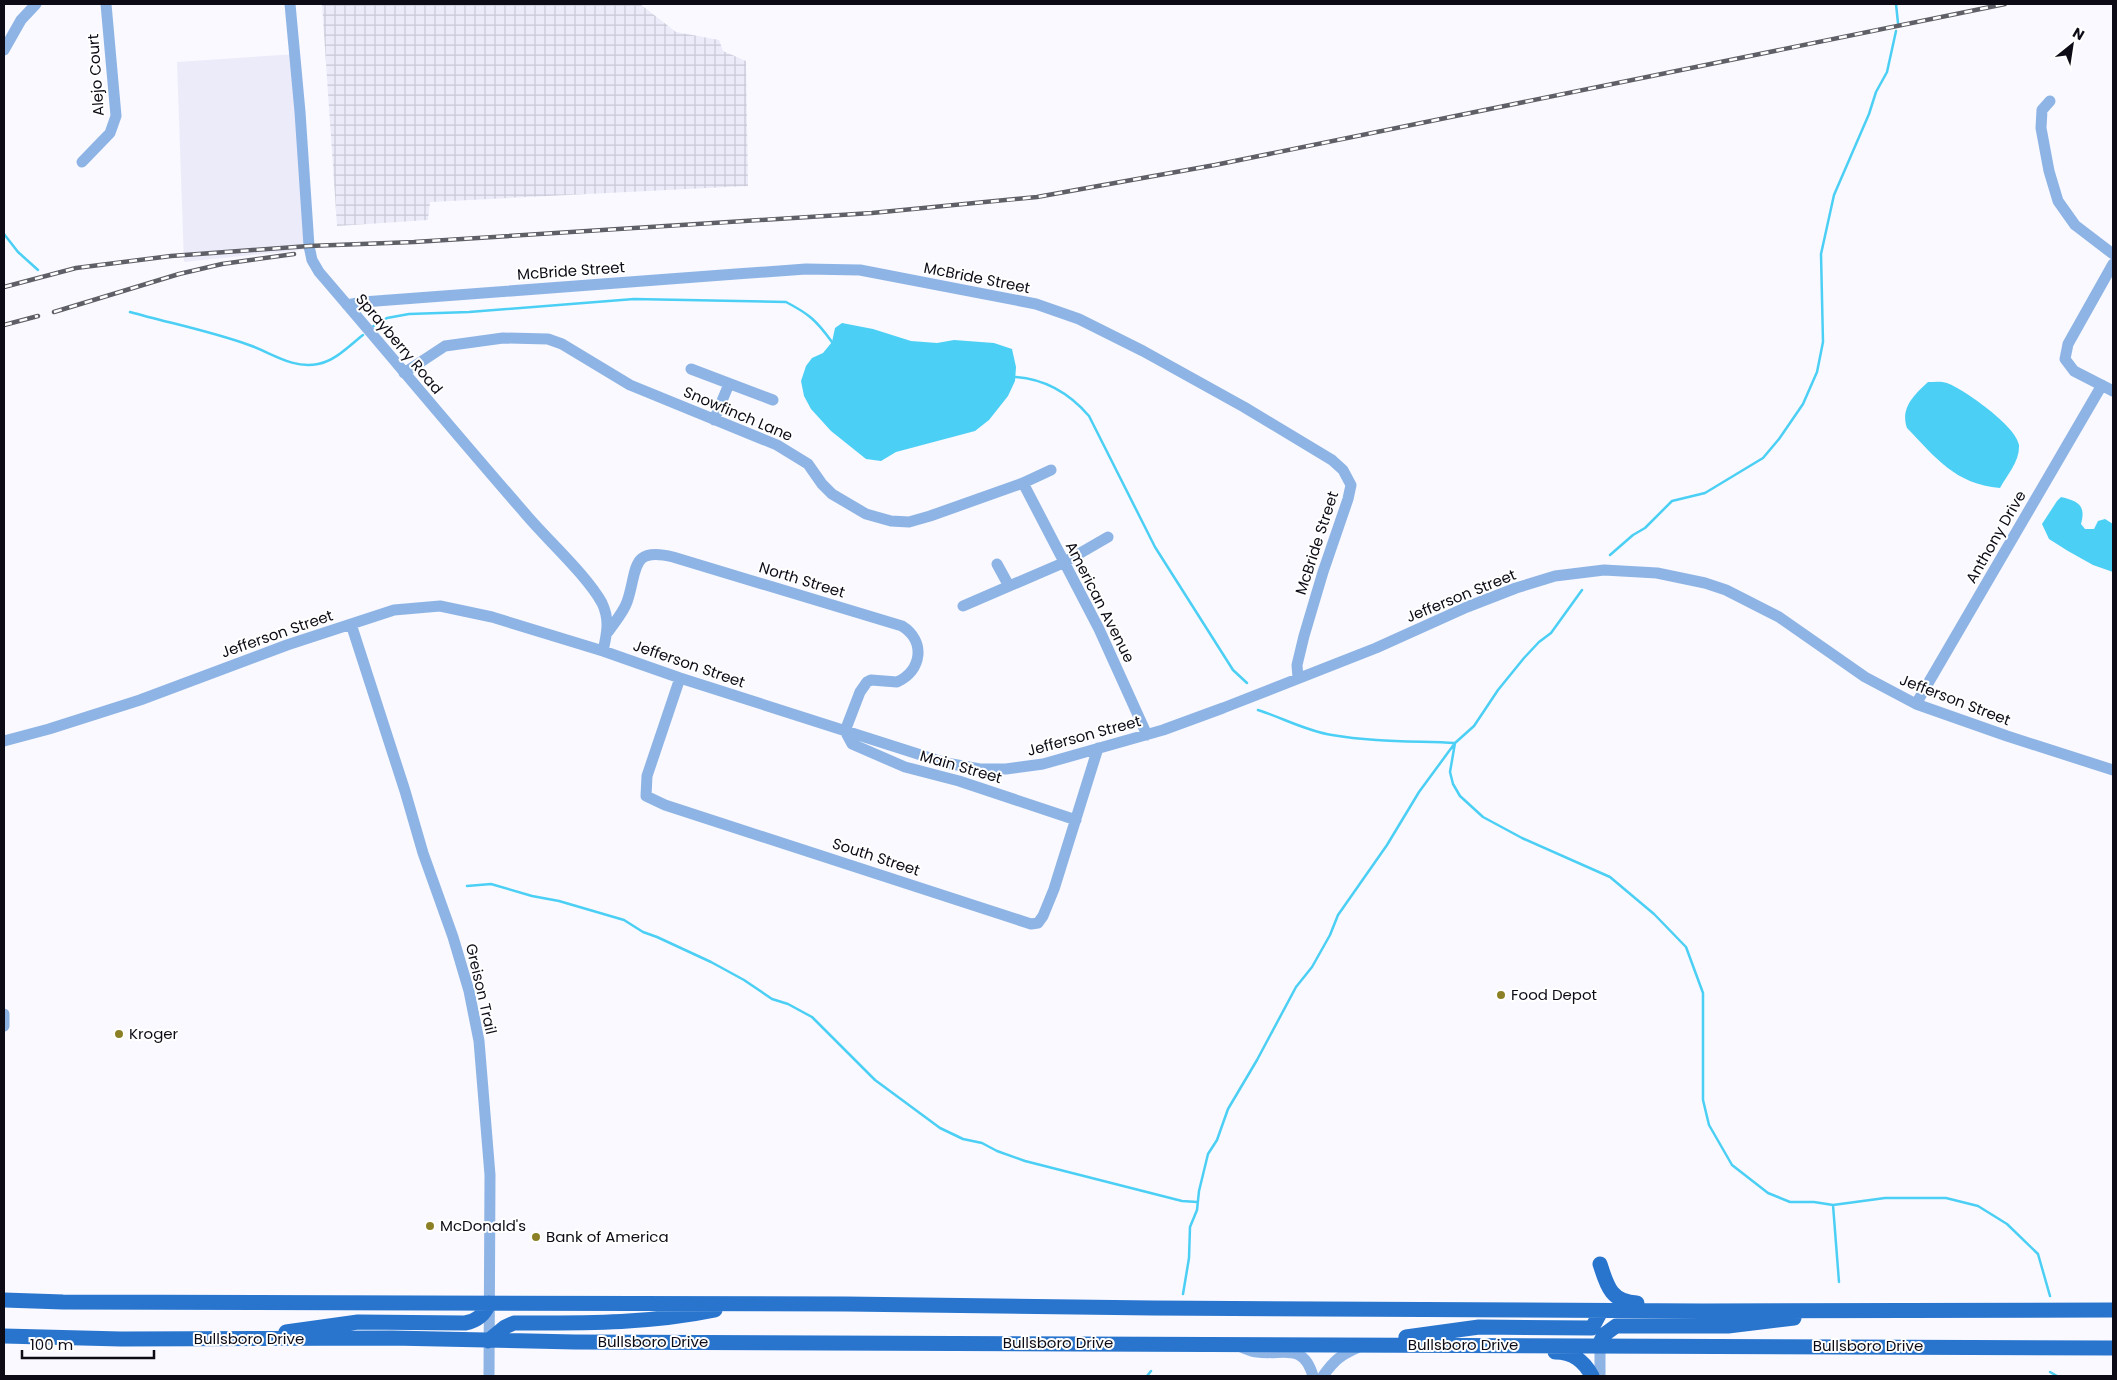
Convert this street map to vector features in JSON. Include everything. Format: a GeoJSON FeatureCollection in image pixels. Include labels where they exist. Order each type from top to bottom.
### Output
{"type":"FeatureCollection","features":[{"type":"Feature","properties":{"kind":"main road"},"geometry":{"type":"LineString","coordinates":[[1600,1264],[1613,1294],[1620,1300],[1626,1303],[1660,1304],[1688,1311]]}},
{"type":"Feature","properties":{"kind":"main road"},"geometry":{"type":"LineString","coordinates":[[4,1300],[63,1302],[746,1303],[1600,1311],[2113,1310]]}},
{"type":"Feature","properties":{"kind":"main road"},"geometry":{"type":"LineString","coordinates":[[263,1339],[296,1330],[358,1322],[465,1323],[478,1318],[485,1311],[489,1303]]}},
{"type":"Feature","properties":{"kind":"main road"},"geometry":{"type":"LineString","coordinates":[[488,1341],[495,1334],[514,1323],[607,1323],[652,1320],[746,1303]]}},
{"type":"Feature","properties":{"kind":"main road"},"geometry":{"type":"LineString","coordinates":[[1600,1344],[1605,1334],[1616,1326],[1728,1326],[1784,1320],[1825,1310]]}},
{"type":"Feature","properties":{"kind":"main road"},"geometry":{"type":"LineString","coordinates":[[1362,1344],[1479,1328],[1592,1328],[1600,1311]]}},
{"type":"Feature","properties":{"kind":"main road","name":"Bullsboro Drive"},"geometry":{"type":"LineString","coordinates":[[4,1336],[31,1338],[392,1338],[488,1341],[1600,1344],[2113,1348]]}},
{"type":"Feature","properties":{"kind":"main road"},"geometry":{"type":"LineString","coordinates":[[2090,1348],[2113,1344]]}},
{"type":"Feature","properties":{"kind":"main road"},"geometry":{"type":"LineString","coordinates":[[1510,1345],[1533,1353],[1570,1354],[1582,1361],[1592,1376]]}},
{"type":"Feature","properties":{"kind":"street"},"geometry":{"type":"LineString","coordinates":[[4,50],[21,20],[36,4]]}},
{"type":"Feature","properties":{"kind":"street","name":"Alejo Court"},"geometry":{"type":"LineString","coordinates":[[82,162],[110,134],[116,116],[106,4]]}},
{"type":"Feature","properties":{"kind":"street","name":"Sprayberry Road"},"geometry":{"type":"LineString","coordinates":[[290,4],[300,112],[308,246],[312,260],[319,272],[404,373],[524,513],[583,578],[601,602],[608,617],[608,632],[603,650]]}},
{"type":"Feature","properties":{"kind":"street"},"geometry":{"type":"LineString","coordinates":[[2050,101],[2042,110],[2041,128],[2049,171],[2058,201],[2075,225],[2113,254]]}},
{"type":"Feature","properties":{"kind":"street"},"geometry":{"type":"LineString","coordinates":[[2113,264],[2065,351],[2065,359],[2074,372],[2113,391]]}},
{"type":"Feature","properties":{"kind":"street","name":"McBride Street"},"geometry":{"type":"LineString","coordinates":[[347,305],[363,302],[531,289],[825,269],[860,270],[1036,304],[1079,319],[1143,351],[1244,407],[1332,460],[1343,470],[1351,485],[1348,499],[1304,636],[1297,665],[1298,678]]}},
{"type":"Feature","properties":{"kind":"street","name":"Snowfinch Lane"},"geometry":{"type":"LineString","coordinates":[[404,373],[446,346],[503,338],[548,340],[562,344],[630,386],[777,445],[808,464],[822,484],[832,494],[866,514],[891,520],[909,522],[930,516],[1023,483],[1051,470]]}},
{"type":"Feature","properties":{"kind":"street"},"geometry":{"type":"LineString","coordinates":[[691,369],[773,400]]}},
{"type":"Feature","properties":{"kind":"street"},"geometry":{"type":"LineString","coordinates":[[714,420],[729,384]]}},
{"type":"Feature","properties":{"kind":"street","name":"Anthony Drive"},"geometry":{"type":"LineString","coordinates":[[1916,704],[2102,385]]}},
{"type":"Feature","properties":{"kind":"street","name":"American Avenue"},"geometry":{"type":"LineString","coordinates":[[1023,483],[1099,629],[1147,735]]}},
{"type":"Feature","properties":{"kind":"street"},"geometry":{"type":"LineString","coordinates":[[963,606],[1064,563],[1108,538]]}},
{"type":"Feature","properties":{"kind":"street","name":"North Street"},"geometry":{"type":"LineString","coordinates":[[608,632],[626,604],[638,563],[642,557],[650,554],[673,557],[902,626],[910,631],[916,640],[918,651],[916,663],[910,672],[896,682],[878,679],[867,682],[860,692],[845,731]]}},
{"type":"Feature","properties":{"kind":"street"},"geometry":{"type":"LineString","coordinates":[[998,564],[1009,586]]}},
{"type":"Feature","properties":{"kind":"street","name":"Jefferson Street"},"geometry":{"type":"LineString","coordinates":[[4,741],[140,700],[394,610],[440,606],[492,617],[603,650],[680,678],[946,763],[980,769],[1006,769],[1043,764],[1147,735],[1224,708],[1516,588],[1555,576],[1604,570],[1656,573],[1705,583],[1726,590],[1779,617],[1865,676],[1916,704],[2006,736],[2113,770]]}},
{"type":"Feature","properties":{"kind":"street","name":"Greison Trail"},"geometry":{"type":"LineString","coordinates":[[351,624],[423,853],[453,937],[469,991],[479,1041],[490,1174],[489,1376]]}},
{"type":"Feature","properties":{"kind":"street","name":"South Street"},"geometry":{"type":"LineString","coordinates":[[680,678],[647,776],[646,796],[665,805],[1031,924],[1038,923],[1043,916],[1098,748]]}},
{"type":"Feature","properties":{"kind":"street","name":"Main Street"},"geometry":{"type":"LineString","coordinates":[[845,731],[852,744],[905,767],[959,781],[1076,820]]}},
{"type":"Feature","properties":{"kind":"street"},"geometry":{"type":"LineString","coordinates":[[4,1014],[4,1026]]}},
{"type":"Feature","properties":{"kind":"street"},"geometry":{"type":"LineString","coordinates":[[1600,1311],[1600,1376]]}},
{"type":"Feature","properties":{"kind":"street"},"geometry":{"type":"LineString","coordinates":[[1233,1344],[1256,1352],[1294,1352],[1306,1361],[1313,1376]]}},
{"type":"Feature","properties":{"kind":"street"},"geometry":{"type":"LineString","coordinates":[[1324,1376],[1330,1364],[1341,1355],[1362,1344]]}},
{"type":"Feature","properties":{"kind":"shaded area"},"geometry":{"type":"Polygon","coordinates":[[[322,4],[640,4],[676,32],[719,40],[723,51],[746,61],[748,186],[430,202],[428,220],[337,226],[322,4]]]}},
{"type":"Feature","properties":{"kind":"shaded area"},"geometry":{"type":"Polygon","coordinates":[[[297,54],[309,249],[184,262],[177,62],[297,54]]]}},
{"type":"Feature","properties":{"kind":"water"},"geometry":{"type":"Polygon","coordinates":[[[842,323],[873,329],[911,341],[937,343],[954,340],[994,343],[1012,349],[1016,367],[1015,381],[1008,396],[989,420],[975,431],[896,452],[881,461],[866,459],[831,431],[811,409],[804,396],[801,381],[806,366],[812,358],[823,353],[832,342],[835,328],[842,323]]]}},
{"type":"Feature","properties":{"kind":"water"},"geometry":{"type":"Polygon","coordinates":[[[1928,382],[1947,383],[1965,393],[2000,419],[2016,437],[2019,451],[2012,468],[2000,488],[1984,486],[1958,475],[1937,459],[1907,428],[1905,414],[1907,408],[1913,397],[1928,382]]]}},
{"type":"Feature","properties":{"kind":"water"},"geometry":{"type":"Polygon","coordinates":[[[2061,497],[2072,500],[2080,505],[2083,513],[2081,524],[2085,529],[2094,529],[2098,521],[2105,519],[2113,524],[2113,572],[2093,565],[2049,539],[2042,524],[2061,497]]]}},
{"type":"Feature","properties":{"kind":"waterway"},"geometry":{"type":"LineString","coordinates":[[1896,4],[1898,23]]}},
{"type":"Feature","properties":{"kind":"waterway"},"geometry":{"type":"LineString","coordinates":[[1610,555],[1633,535],[1645,528],[1672,501],[1705,493],[1763,458],[1779,439],[1803,404],[1817,372],[1823,342],[1821,254],[1834,195],[1869,114],[1876,92],[1887,72],[1896,31]]}},
{"type":"Feature","properties":{"kind":"waterway"},"geometry":{"type":"LineString","coordinates":[[4,234],[18,252],[38,270]]}},
{"type":"Feature","properties":{"kind":"waterway"},"geometry":{"type":"LineString","coordinates":[[372,327],[387,318],[409,314],[469,312],[634,299],[786,302],[812,318],[832,342]]}},
{"type":"Feature","properties":{"kind":"waterway"},"geometry":{"type":"LineString","coordinates":[[130,312],[204,331],[258,348],[291,362],[309,365],[330,360],[363,335]]}},
{"type":"Feature","properties":{"kind":"waterway"},"geometry":{"type":"LineString","coordinates":[[1015,377],[1047,384],[1073,400],[1089,416],[1155,547],[1233,670],[1247,683]]}},
{"type":"Feature","properties":{"kind":"waterway"},"geometry":{"type":"LineString","coordinates":[[1183,1294],[1189,1258],[1190,1227],[1197,1210],[1199,1191],[1208,1154],[1217,1140],[1228,1109],[1296,987],[1312,967],[1330,935],[1338,915],[1387,845],[1419,792],[1455,743],[1474,726],[1498,690],[1524,658],[1539,642],[1551,633],[1582,590]]}},
{"type":"Feature","properties":{"kind":"waterway"},"geometry":{"type":"LineString","coordinates":[[1258,710],[1332,735],[1378,740],[1455,743]]}},
{"type":"Feature","properties":{"kind":"waterway"},"geometry":{"type":"LineString","coordinates":[[1455,743],[1450,772],[1453,784],[1460,796],[1483,817],[1522,838],[1610,877],[1654,914],[1686,947],[1703,993],[1703,1100],[1709,1125],[1732,1165],[1768,1193],[1790,1202],[1814,1202],[1833,1205],[1885,1198],[1946,1198],[1978,1206],[2007,1224],[2038,1254],[2050,1296]]}},
{"type":"Feature","properties":{"kind":"waterway"},"geometry":{"type":"LineString","coordinates":[[467,886],[491,884],[624,920],[643,932],[711,962],[744,980],[772,999],[788,1004],[812,1017],[875,1080],[940,1128],[963,1139],[982,1143],[997,1151],[1025,1161],[1182,1201],[1197,1202]]}},
{"type":"Feature","properties":{"kind":"waterway"},"geometry":{"type":"LineString","coordinates":[[1833,1205],[1839,1282]]}},
{"type":"Feature","properties":{"kind":"waterway"},"geometry":{"type":"LineString","coordinates":[[1147,1376],[1151,1371]]}},
{"type":"Feature","properties":{"kind":"waterway"},"geometry":{"type":"LineString","coordinates":[[2050,1372],[2057,1376]]}},
{"type":"Feature","properties":{"kind":"railway"},"geometry":{"type":"LineString","coordinates":[[4,287],[76,268],[171,256],[309,246],[414,242],[872,213],[1037,197],[1215,165],[2005,4]]}},
{"type":"Feature","properties":{"kind":"railway"},"geometry":{"type":"LineString","coordinates":[[54,312],[179,274],[222,264],[294,254]]}},
{"type":"Feature","properties":{"kind":"railway"},"geometry":{"type":"LineString","coordinates":[[4,325],[38,316]]}},
{"type":"Feature","properties":{"kind":"place","name":"Food Depot"},"geometry":{"type":"Point","coordinates":[1501,995]}},
{"type":"Feature","properties":{"kind":"place","name":"Kroger"},"geometry":{"type":"Point","coordinates":[119,1034]}},
{"type":"Feature","properties":{"kind":"place","name":"McDonald's"},"geometry":{"type":"Point","coordinates":[430,1226]}},
{"type":"Feature","properties":{"kind":"place","name":"Bank of America"},"geometry":{"type":"Point","coordinates":[536,1237]}}]}
